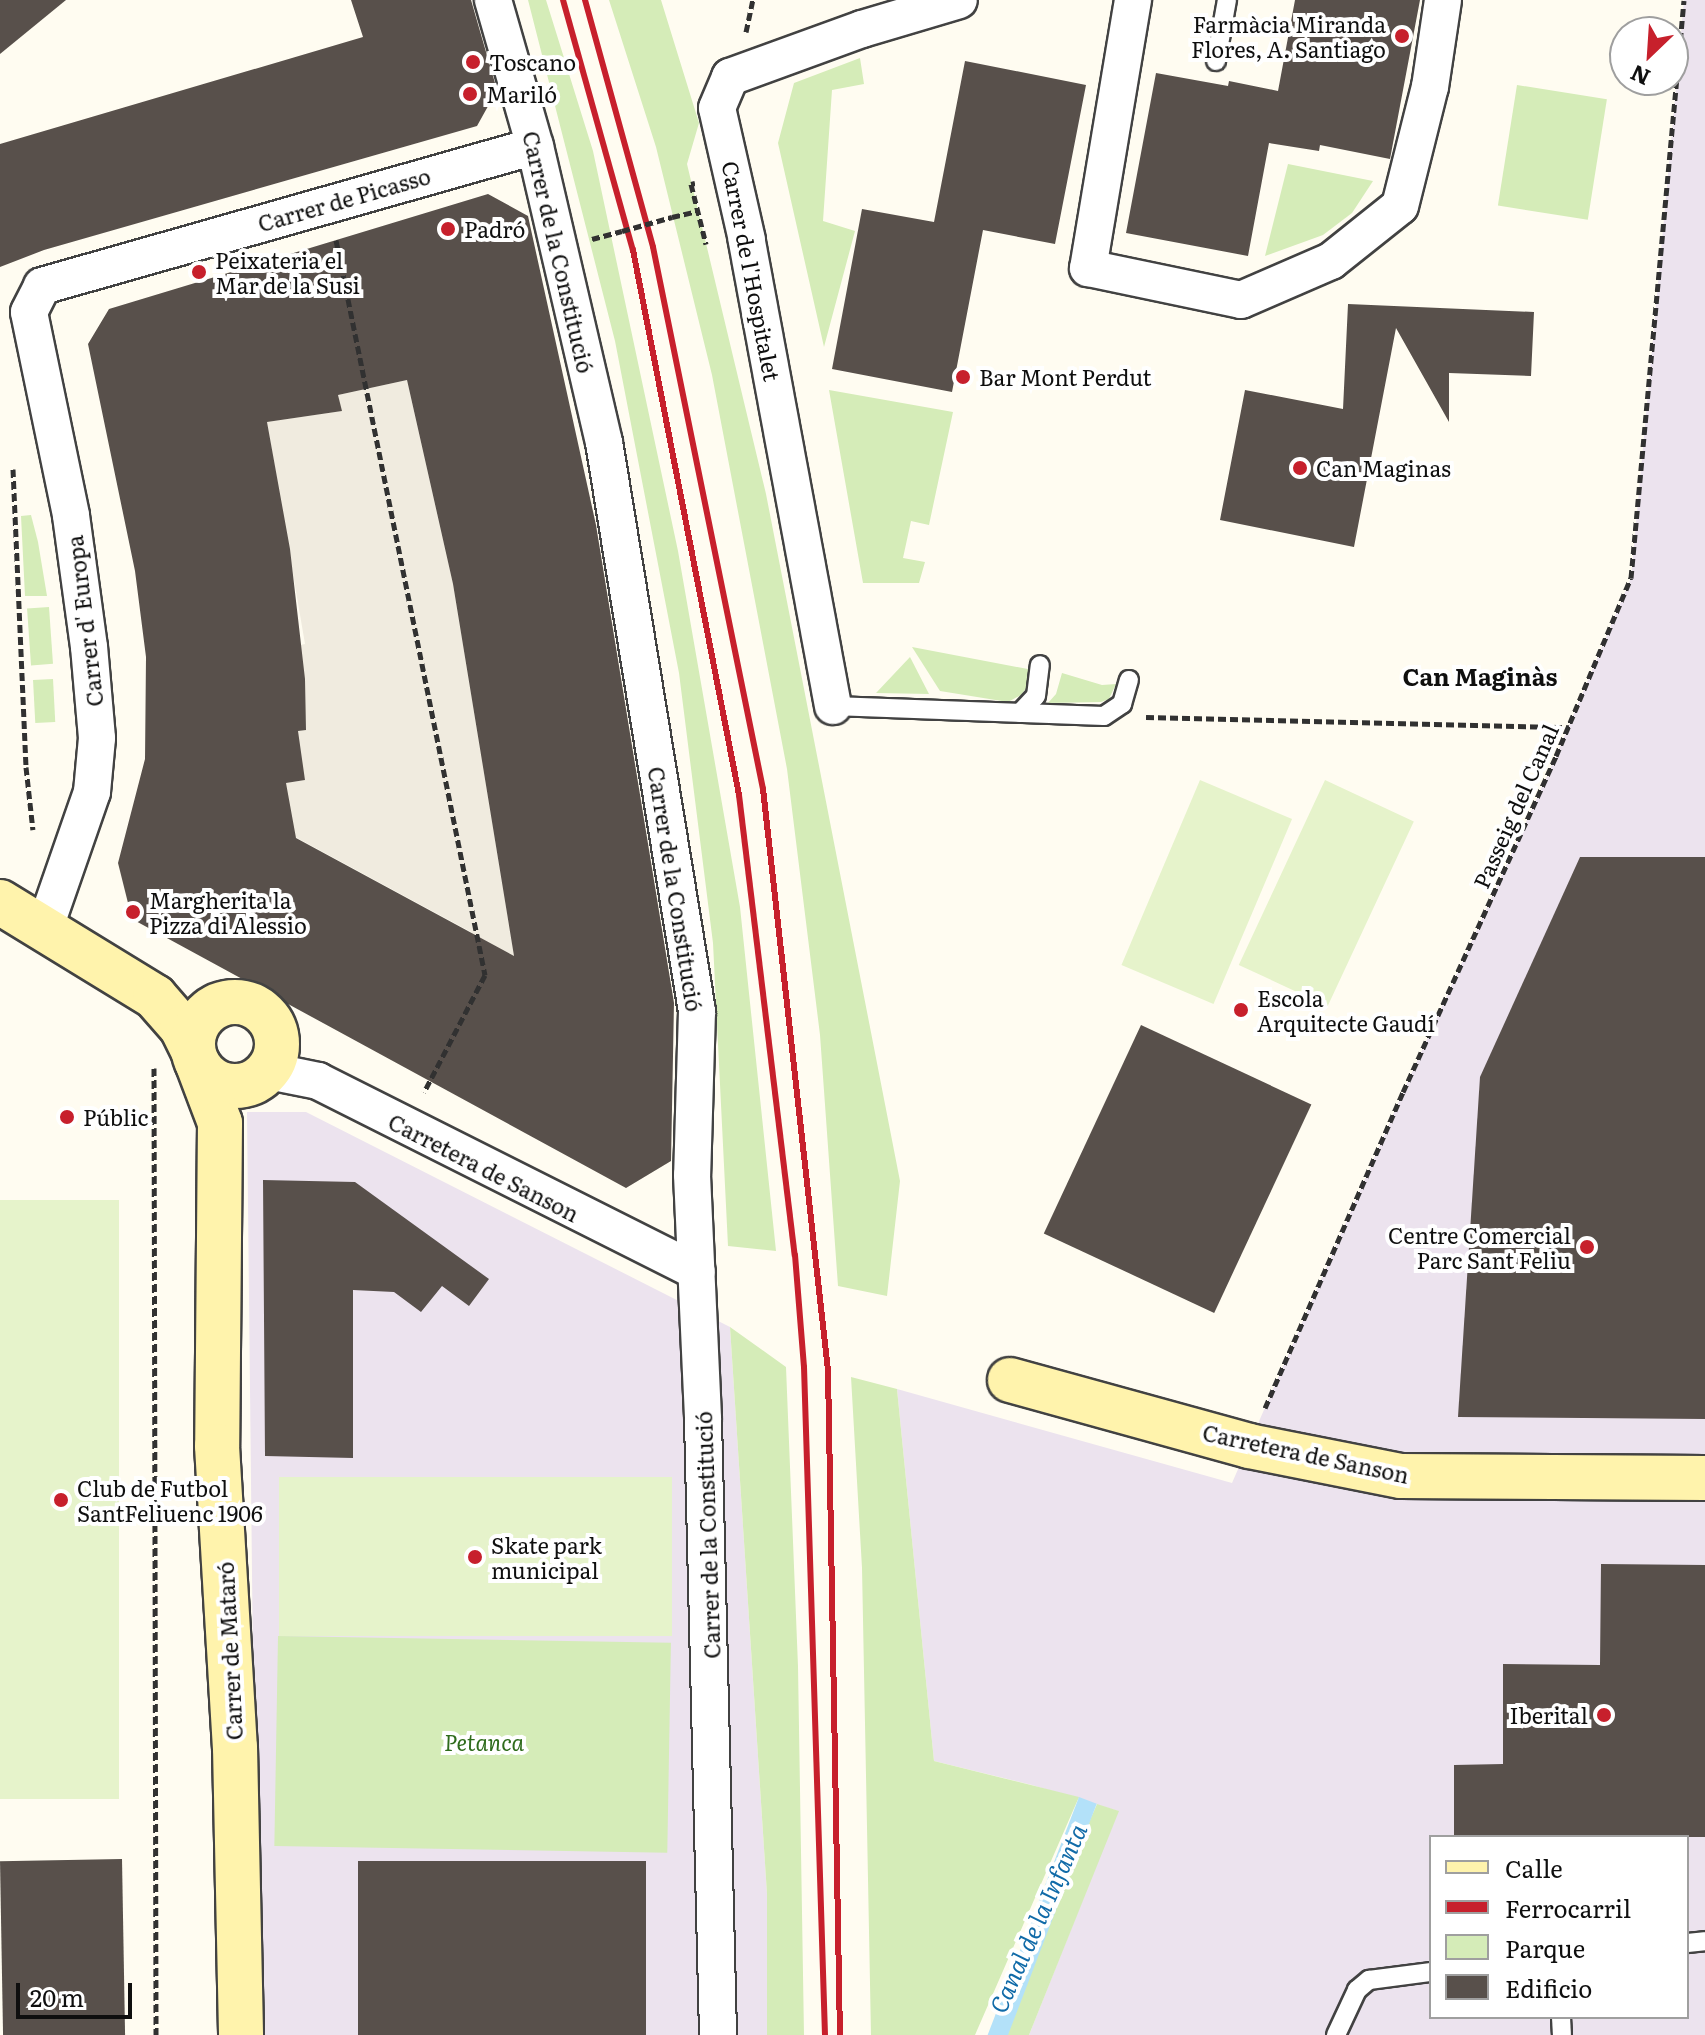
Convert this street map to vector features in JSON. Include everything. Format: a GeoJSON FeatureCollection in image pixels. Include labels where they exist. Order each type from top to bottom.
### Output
{"type":"FeatureCollection","features":[{"type":"Feature","properties":{"kind":"street","name":"Carrer de la Constitució"},"geometry":{"type":"LineString","coordinates":[[493,0],[535,146],[604,442],[697,1011],[692,1175],[716,1851],[718,2035]]}},
{"type":"Feature","properties":{"kind":"street","name":"Carrer de l'Hospitalet"},"geometry":{"type":"LineString","coordinates":[[833,706],[747,240],[717,108],[730,77],[892,10],[959,0]]}},
{"type":"Feature","properties":{"kind":"street"},"geometry":{"type":"LineString","coordinates":[[1133,0],[1088,268],[1241,300],[1331,261],[1400,206],[1430,87],[1443,0]]}},
{"type":"Feature","properties":{"kind":"street","name":"Carrer de Picasso"},"geometry":{"type":"LineString","coordinates":[[29,312],[42,286],[535,146]]}},
{"type":"Feature","properties":{"kind":"street","name":"Carrer d' Europa"},"geometry":{"type":"LineString","coordinates":[[29,312],[71,515],[89,647],[97,738],[92,792],[45,927]]}},
{"type":"Feature","properties":{"kind":"street"},"geometry":{"type":"LineString","coordinates":[[0,902],[155,997],[182,1028],[211,1080],[233,1087],[262,1077]]}},
{"type":"Feature","properties":{"kind":"street"},"geometry":{"type":"LineString","coordinates":[[155,997],[195,1006],[242,1002],[262,1011],[270,1019],[278,1040],[275,1062],[220,1123]]}},
{"type":"Feature","properties":{"kind":"street"},"geometry":{"type":"LineString","coordinates":[[195,1056],[196,1029],[201,1018],[220,1004]]}},
{"type":"Feature","properties":{"kind":"street","name":"Carrer de Mataró"},"geometry":{"type":"LineString","coordinates":[[195,1056],[220,1123],[217,1446],[235,1747],[241,2035]]}},
{"type":"Feature","properties":{"kind":"street","name":"Carretera de Sanson"},"geometry":{"type":"LineString","coordinates":[[262,1077],[318,1081],[697,1272]]}},
{"type":"Feature","properties":{"kind":"street","name":"Carretera de Sanson"},"geometry":{"type":"LineString","coordinates":[[1010,1380],[1249,1446],[1401,1476],[1705,1478]]}},
{"type":"Feature","properties":{"kind":"lane"},"geometry":{"type":"LineString","coordinates":[[1216,61],[1227,0]]}},
{"type":"Feature","properties":{"kind":"lane"},"geometry":{"type":"LineString","coordinates":[[1020,713],[1036,696],[1040,665]]}},
{"type":"Feature","properties":{"kind":"lane"},"geometry":{"type":"LineString","coordinates":[[833,706],[1104,716],[1122,704],[1129,680]]}},
{"type":"Feature","properties":{"kind":"lane"},"geometry":{"type":"LineString","coordinates":[[1336,2035],[1357,1990],[1369,1980],[1429,1972]]}},
{"type":"Feature","properties":{"kind":"path"},"geometry":{"type":"LineString","coordinates":[[744,41],[753,0]]}},
{"type":"Feature","properties":{"kind":"path","name":"Passeig del Canal"},"geometry":{"type":"LineString","coordinates":[[1249,1446],[1403,1092],[1569,727],[1631,578],[1684,0]]}},
{"type":"Feature","properties":{"kind":"path"},"geometry":{"type":"LineString","coordinates":[[329,204],[485,975],[406,1128]]}},
{"type":"Feature","properties":{"kind":"path"},"geometry":{"type":"LineString","coordinates":[[587,240],[697,211]]}},
{"type":"Feature","properties":{"kind":"path"},"geometry":{"type":"LineString","coordinates":[[13,469],[26,767],[33,830]]}},
{"type":"Feature","properties":{"kind":"path"},"geometry":{"type":"LineString","coordinates":[[1104,716],[1569,727]]}},
{"type":"Feature","properties":{"kind":"path"},"geometry":{"type":"LineString","coordinates":[[154,1067],[156,2035]]}},
{"type":"Feature","properties":{"kind":"shaded area"},"geometry":{"type":"Polygon","coordinates":[[[1684,0],[1705,0],[1705,2035],[1029,2035],[1118,1811],[1032,1785],[934,1761],[897,1389],[1232,1483],[1403,1092],[1556,756],[1631,578],[1675,96],[1689,96],[1689,16],[1683,16],[1684,0]]]}},
{"type":"Feature","properties":{"kind":"shaded area"},"geometry":{"type":"Polygon","coordinates":[[[407,380],[453,584],[520,992],[471,932],[286,832],[286,783],[305,780],[294,732],[306,729],[300,645],[305,644],[267,422],[341,411],[338,395],[407,380]]]}},
{"type":"Feature","properties":{"kind":"shaded area"},"geometry":{"type":"Polygon","coordinates":[[[247,1112],[306,1112],[730,1327],[767,1894],[767,2035],[257,2035],[247,1112]]]}},
{"type":"Feature","properties":{"kind":"green space"},"geometry":{"type":"Polygon","coordinates":[[[528,0],[546,0],[593,151],[678,551],[740,907],[776,1251],[728,1246],[713,943],[679,673],[615,341],[528,0]]]}},
{"type":"Feature","properties":{"kind":"green space"},"geometry":{"type":"Polygon","coordinates":[[[609,0],[661,0],[699,123],[687,164],[766,494],[900,1181],[887,1296],[838,1286],[820,1035],[787,769],[712,375],[656,147],[609,0]]]}},
{"type":"Feature","properties":{"kind":"green space"},"geometry":{"type":"Polygon","coordinates":[[[860,58],[864,84],[832,90],[823,221],[855,231],[824,347],[778,143],[794,83],[860,58]]]}},
{"type":"Feature","properties":{"kind":"green space"},"geometry":{"type":"Polygon","coordinates":[[[1517,85],[1607,99],[1588,220],[1498,205],[1517,85]]]}},
{"type":"Feature","properties":{"kind":"green space"},"geometry":{"type":"Polygon","coordinates":[[[1288,164],[1373,181],[1352,213],[1323,235],[1265,256],[1288,164]]]}},
{"type":"Feature","properties":{"kind":"green space"},"geometry":{"type":"Polygon","coordinates":[[[829,390],[953,412],[929,525],[911,521],[903,558],[925,562],[919,583],[863,583],[829,390]]]}},
{"type":"Feature","properties":{"kind":"green space"},"geometry":{"type":"Polygon","coordinates":[[[31,515],[47,596],[25,596],[21,516],[31,515]]]}},
{"type":"Feature","properties":{"kind":"green space"},"geometry":{"type":"Polygon","coordinates":[[[49,607],[53,664],[31,665],[27,609],[49,607]]]}},
{"type":"Feature","properties":{"kind":"green space"},"geometry":{"type":"Polygon","coordinates":[[[912,647],[1033,670],[1030,683],[1021,695],[1008,702],[940,691],[912,647]]]}},
{"type":"Feature","properties":{"kind":"green space"},"geometry":{"type":"Polygon","coordinates":[[[910,657],[929,694],[876,693],[910,657]]]}},
{"type":"Feature","properties":{"kind":"green space"},"geometry":{"type":"Polygon","coordinates":[[[1062,673],[1102,685],[1116,684],[1109,699],[1101,702],[1048,703],[1056,694],[1062,673]]]}},
{"type":"Feature","properties":{"kind":"green space"},"geometry":{"type":"Polygon","coordinates":[[[53,679],[55,722],[35,723],[33,680],[53,679]]]}},
{"type":"Feature","properties":{"kind":"green space"},"geometry":{"type":"Polygon","coordinates":[[[1200,780],[1292,819],[1214,1004],[1121,965],[1200,780]]]}},
{"type":"Feature","properties":{"kind":"green space"},"geometry":{"type":"Polygon","coordinates":[[[1325,780],[1414,821],[1328,1006],[1239,965],[1325,780]]]}},
{"type":"Feature","properties":{"kind":"green space","name":"Club de Futbol SantFeliuenc 1906"},"geometry":{"type":"Polygon","coordinates":[[[0,1200],[119,1200],[119,1799],[0,1799],[0,1200]]]}},
{"type":"Feature","properties":{"kind":"green space"},"geometry":{"type":"Polygon","coordinates":[[[730,1327],[786,1367],[798,1666],[804,2035],[767,2035],[767,1894],[730,1327]]]}},
{"type":"Feature","properties":{"kind":"green space"},"geometry":{"type":"Polygon","coordinates":[[[851,1377],[897,1389],[934,1761],[1079,1797],[975,2035],[871,2035],[862,1568],[851,1377]]]}},
{"type":"Feature","properties":{"kind":"green space","name":"Skate park municipal"},"geometry":{"type":"Polygon","coordinates":[[[279,1477],[672,1477],[672,1636],[279,1636],[279,1477]]]}},
{"type":"Feature","properties":{"kind":"green space","name":"Petanca"},"geometry":{"type":"Polygon","coordinates":[[[278,1636],[671,1643],[667,1853],[274,1846],[278,1636]]]}},
{"type":"Feature","properties":{"kind":"green space"},"geometry":{"type":"Polygon","coordinates":[[[1097,1804],[1119,1811],[1029,2035],[996,2035],[1097,1804]]]}},
{"type":"Feature","properties":{"kind":"water","name":"Canal de la Infanta"},"geometry":{"type":"Polygon","coordinates":[[[1079,1797],[1097,1804],[1008,2035],[988,2035],[1079,1797]]]}},
{"type":"Feature","properties":{"kind":"building"},"geometry":{"type":"Polygon","coordinates":[[[0,0],[66,0],[0,54],[0,0]]]}},
{"type":"Feature","properties":{"kind":"building"},"geometry":{"type":"Polygon","coordinates":[[[351,0],[471,0],[497,90],[477,126],[44,250],[0,267],[0,144],[363,37],[351,0]]]}},
{"type":"Feature","properties":{"kind":"building"},"geometry":{"type":"Polygon","coordinates":[[[1295,0],[1420,0],[1390,159],[1320,145],[1319,151],[1269,143],[1248,256],[1126,233],[1156,73],[1228,86],[1229,81],[1278,91],[1295,0]]]}},
{"type":"Feature","properties":{"kind":"building"},"geometry":{"type":"Polygon","coordinates":[[[965,61],[1086,85],[1055,244],[983,230],[952,392],[832,369],[862,209],[934,222],[965,61]]]}},
{"type":"Feature","properties":{"kind":"building"},"geometry":{"type":"Polygon","coordinates":[[[488,194],[528,216],[596,525],[674,1003],[671,1161],[626,1188],[132,919],[118,863],[145,759],[146,657],[135,571],[88,344],[109,309],[488,194]],[[407,380],[338,395],[342,411],[267,422],[290,549],[305,679],[306,730],[298,731],[305,780],[286,783],[296,838],[514,956],[453,584],[407,380]]]}},
{"type":"Feature","properties":{"kind":"building"},"geometry":{"type":"Polygon","coordinates":[[[1348,304],[1534,312],[1531,376],[1449,373],[1449,422],[1396,328],[1354,547],[1220,520],[1245,390],[1343,409],[1348,304]]]}},
{"type":"Feature","properties":{"kind":"building","name":"Centre Comercial Parc Sant Feliu"},"geometry":{"type":"Polygon","coordinates":[[[1580,857],[1705,857],[1705,1419],[1458,1417],[1480,1077],[1580,857]]]}},
{"type":"Feature","properties":{"kind":"building"},"geometry":{"type":"Polygon","coordinates":[[[1141,1025],[1311,1104],[1214,1313],[1044,1233],[1141,1025]]]}},
{"type":"Feature","properties":{"kind":"building"},"geometry":{"type":"Polygon","coordinates":[[[263,1180],[355,1182],[489,1279],[469,1306],[442,1286],[421,1312],[394,1292],[353,1290],[353,1458],[265,1456],[263,1180]]]}},
{"type":"Feature","properties":{"kind":"building","name":"Iberital"},"geometry":{"type":"Polygon","coordinates":[[[1601,1564],[1705,1565],[1705,1837],[1454,1835],[1454,1765],[1503,1764],[1503,1664],[1600,1665],[1601,1564]]]}},
{"type":"Feature","properties":{"kind":"building"},"geometry":{"type":"Polygon","coordinates":[[[122,1859],[125,2035],[3,2035],[0,1861],[122,1859]]]}},
{"type":"Feature","properties":{"kind":"building"},"geometry":{"type":"Polygon","coordinates":[[[358,1861],[646,1861],[646,2035],[358,2035],[358,1861]]]}},
{"type":"Feature","properties":{"kind":"railway"},"geometry":{"type":"LineString","coordinates":[[563,0],[633,250],[739,795],[795,1255],[804,1367],[825,2035]]}},
{"type":"Feature","properties":{"kind":"railway"},"geometry":{"type":"LineString","coordinates":[[585,0],[653,247],[763,789],[828,1370],[840,2035]]}},
{"type":"Feature","properties":{"kind":"place","name":"Farmàcia Miranda Flores, A. Santiago"},"geometry":{"type":"Point","coordinates":[1402,36]}},
{"type":"Feature","properties":{"kind":"place","name":"Toscano"},"geometry":{"type":"Point","coordinates":[473,62]}},
{"type":"Feature","properties":{"kind":"place","name":"Mariló"},"geometry":{"type":"Point","coordinates":[470,94]}},
{"type":"Feature","properties":{"kind":"place","name":"Padró"},"geometry":{"type":"Point","coordinates":[448,229]}},
{"type":"Feature","properties":{"kind":"place","name":"Peixateria el Mar de la Susi"},"geometry":{"type":"Point","coordinates":[199,272]}},
{"type":"Feature","properties":{"kind":"place","name":"Bar Mont Perdut"},"geometry":{"type":"Point","coordinates":[963,377]}},
{"type":"Feature","properties":{"kind":"place","name":"Can Maginas"},"geometry":{"type":"Point","coordinates":[1300,468]}},
{"type":"Feature","properties":{"kind":"place","name":"Margherita la Pizza di Alessio"},"geometry":{"type":"Point","coordinates":[133,912]}},
{"type":"Feature","properties":{"kind":"place","name":"Escola Arquitecte Gaudí"},"geometry":{"type":"Point","coordinates":[1241,1010]}},
{"type":"Feature","properties":{"kind":"place","name":"Públic"},"geometry":{"type":"Point","coordinates":[67,1117]}},
{"type":"Feature","properties":{"kind":"place","name":"Centre Comercial Parc Sant Feliu"},"geometry":{"type":"Point","coordinates":[1587,1247]}},
{"type":"Feature","properties":{"kind":"place","name":"Club de Futbol SantFeliuenc 1906"},"geometry":{"type":"Point","coordinates":[61,1500]}},
{"type":"Feature","properties":{"kind":"place","name":"Skate park municipal"},"geometry":{"type":"Point","coordinates":[475,1557]}},
{"type":"Feature","properties":{"kind":"place","name":"Iberital"},"geometry":{"type":"Point","coordinates":[1604,1715]}},
{"type":"Feature","properties":{"kind":"district","name":"Can Maginàs"},"geometry":{"type":"Point","coordinates":[1480,676]}}]}
